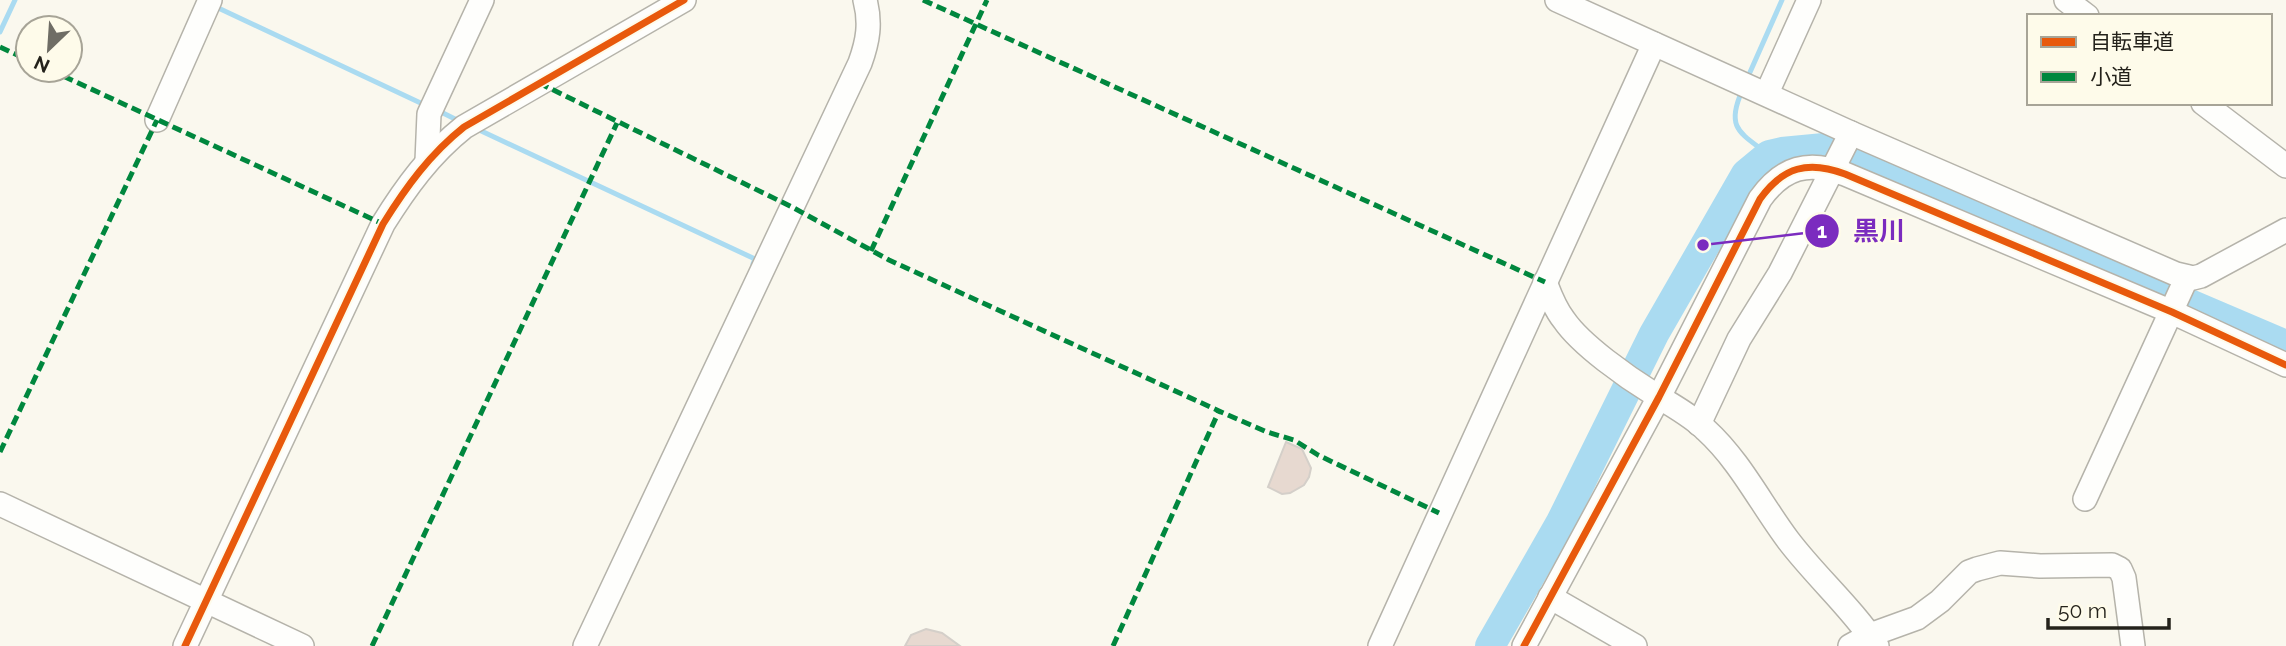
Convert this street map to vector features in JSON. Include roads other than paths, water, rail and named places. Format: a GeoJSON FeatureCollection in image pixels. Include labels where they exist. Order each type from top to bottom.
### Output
{"type":"FeatureCollection","features":[{"type":"Feature","properties":{"kind":"street"},"geometry":{"type":"LineString","coordinates":[[157,120],[209,0]]}},
{"type":"Feature","properties":{"kind":"street"},"geometry":{"type":"LineString","coordinates":[[427,162],[429,114],[482,0]]}},
{"type":"Feature","properties":{"kind":"street"},"geometry":{"type":"LineString","coordinates":[[185,646],[383,224],[408,183],[440,146],[490,110],[684,0]]}},
{"type":"Feature","properties":{"kind":"street"},"geometry":{"type":"LineString","coordinates":[[585,646],[860,63],[869,33],[865,0]]}},
{"type":"Feature","properties":{"kind":"street"},"geometry":{"type":"LineString","coordinates":[[1557,0],[1755,88],[1849,138],[2186,280],[2211,271],[2286,230]]}},
{"type":"Feature","properties":{"kind":"street"},"geometry":{"type":"LineString","coordinates":[[1755,88],[1809,0]]}},
{"type":"Feature","properties":{"kind":"street"},"geometry":{"type":"LineString","coordinates":[[2066,0],[2084,14]]}},
{"type":"Feature","properties":{"kind":"street"},"geometry":{"type":"LineString","coordinates":[[1380,646],[1654,44]]}},
{"type":"Feature","properties":{"kind":"street"},"geometry":{"type":"LineString","coordinates":[[2206,105],[2286,166]]}},
{"type":"Feature","properties":{"kind":"street"},"geometry":{"type":"LineString","coordinates":[[1699,424],[1739,339],[1780,273],[1849,138]]}},
{"type":"Feature","properties":{"kind":"street"},"geometry":{"type":"LineString","coordinates":[[1524,646],[1744,228],[1771,184],[1793,170],[1834,167],[2173,310],[2286,365]]}},
{"type":"Feature","properties":{"kind":"street"},"geometry":{"type":"LineString","coordinates":[[2085,499],[2186,280]]}},
{"type":"Feature","properties":{"kind":"street"},"geometry":{"type":"LineString","coordinates":[[1545,282],[1564,321],[1582,340],[1699,424],[1740,469],[1865,642],[1917,618],[1940,601],[1969,572],[2000,563],[2040,566],[2112,565],[2120,569],[2124,578],[2133,646]]}},
{"type":"Feature","properties":{"kind":"street"},"geometry":{"type":"LineString","coordinates":[[0,504],[302,646]]}},
{"type":"Feature","properties":{"kind":"street"},"geometry":{"type":"LineString","coordinates":[[1550,597],[1635,646]]}},
{"type":"Feature","properties":{"kind":"waterway"},"geometry":{"type":"LineString","coordinates":[[0,32],[15,0]]}},
{"type":"Feature","properties":{"kind":"waterway"},"geometry":{"type":"LineString","coordinates":[[1747,79],[1782,0]]}},
{"type":"Feature","properties":{"kind":"waterway"},"geometry":{"type":"LineString","coordinates":[[214,6],[427,106]]}},
{"type":"Feature","properties":{"kind":"waterway"},"geometry":{"type":"LineString","coordinates":[[1742,91],[1735,114],[1736,122],[1744,135],[1769,155]]}},
{"type":"Feature","properties":{"kind":"waterway"},"geometry":{"type":"LineString","coordinates":[[439,111],[461,122]]}},
{"type":"Feature","properties":{"kind":"waterway"},"geometry":{"type":"LineString","coordinates":[[477,129],[755,259],[753,264]]}},
{"type":"Feature","properties":{"kind":"waterway"},"geometry":{"type":"LineString","coordinates":[[1490,646],[1561,522],[1654,334],[1746,174],[1769,155],[1824,148],[1838,151],[1920,189],[2286,345]]}},
{"type":"Feature","properties":{"kind":"place","name":"黒川"},"geometry":{"type":"Point","coordinates":[1703,245]}}]}
